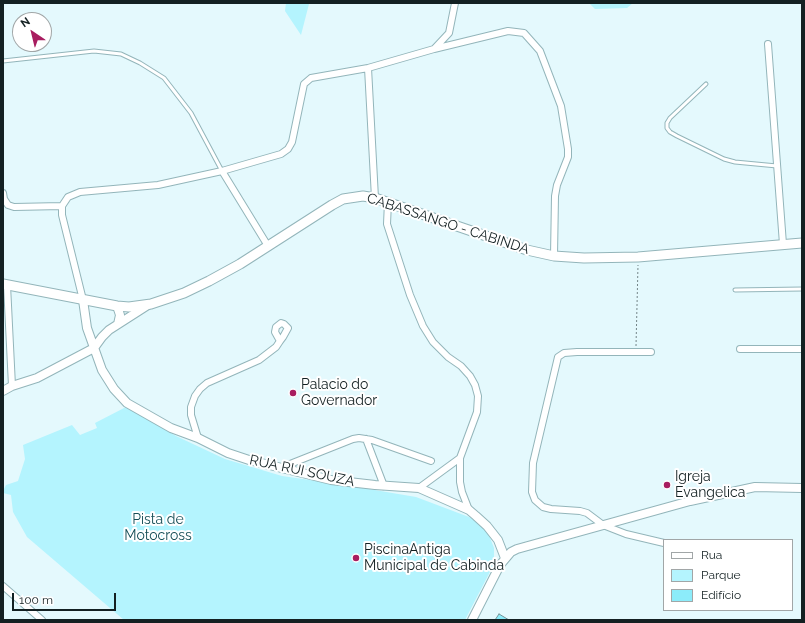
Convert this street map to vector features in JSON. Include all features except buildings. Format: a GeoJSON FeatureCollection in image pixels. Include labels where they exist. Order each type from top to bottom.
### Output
{"type":"FeatureCollection","features":[{"type":"Feature","properties":{"kind":"main road","name":"CABASSANGO - CABINDA"},"geometry":{"type":"LineString","coordinates":[[5,284],[117,306],[151,304],[184,293],[209,281],[343,199],[363,196],[388,202],[528,250],[554,256],[584,258],[638,257],[802,243]]}},
{"type":"Feature","properties":{"kind":"street"},"geometry":{"type":"LineString","coordinates":[[434,49],[449,33],[455,3]]}},
{"type":"Feature","properties":{"kind":"street"},"geometry":{"type":"LineString","coordinates":[[83,300],[62,215],[62,206],[68,197],[80,192],[158,185],[222,171],[281,154],[288,149],[292,142],[304,84],[310,78],[368,68],[434,49],[508,31],[524,33],[540,51],[561,106],[568,157],[557,185],[555,196],[554,256]]}},
{"type":"Feature","properties":{"kind":"street"},"geometry":{"type":"LineString","coordinates":[[768,44],[783,244]]}},
{"type":"Feature","properties":{"kind":"street"},"geometry":{"type":"LineString","coordinates":[[368,68],[375,198]]}},
{"type":"Feature","properties":{"kind":"street"},"geometry":{"type":"LineString","coordinates":[[222,171],[268,246]]}},
{"type":"Feature","properties":{"kind":"street"},"geometry":{"type":"LineString","coordinates":[[3,193],[4,199],[8,204],[14,207],[62,206]]}},
{"type":"Feature","properties":{"kind":"street"},"geometry":{"type":"LineString","coordinates":[[388,202],[387,224],[410,295],[423,326],[433,342],[461,366],[470,376],[477,391],[478,396],[476,412],[460,458],[460,482],[469,510]]}},
{"type":"Feature","properties":{"kind":"street"},"geometry":{"type":"LineString","coordinates":[[5,284],[12,386]]}},
{"type":"Feature","properties":{"kind":"street","name":"RUA RUI SOUZA"},"geometry":{"type":"LineString","coordinates":[[83,300],[85,320],[102,370],[114,389],[127,403],[171,428],[198,438],[228,453],[250,460],[331,480],[419,488],[469,510],[487,526],[498,540],[505,558]]}},
{"type":"Feature","properties":{"kind":"street"},"geometry":{"type":"LineString","coordinates":[[3,391],[12,386],[37,378],[94,348],[102,337],[118,324],[151,304]]}},
{"type":"Feature","properties":{"kind":"street"},"geometry":{"type":"LineString","coordinates":[[117,306],[120,315],[118,324]]}},
{"type":"Feature","properties":{"kind":"street"},"geometry":{"type":"LineString","coordinates":[[198,438],[191,415],[191,407],[200,388],[207,383],[259,360],[276,347],[280,341]]}},
{"type":"Feature","properties":{"kind":"street"},"geometry":{"type":"LineString","coordinates":[[740,349],[802,349]]}},
{"type":"Feature","properties":{"kind":"street"},"geometry":{"type":"LineString","coordinates":[[651,352],[564,352],[558,357],[533,463],[532,492],[535,500],[543,507],[587,513],[603,525],[626,534],[663,543]]}},
{"type":"Feature","properties":{"kind":"street"},"geometry":{"type":"LineString","coordinates":[[280,468],[353,439],[366,439],[431,461]]}},
{"type":"Feature","properties":{"kind":"street"},"geometry":{"type":"LineString","coordinates":[[366,439],[384,486]]}},
{"type":"Feature","properties":{"kind":"street"},"geometry":{"type":"LineString","coordinates":[[419,488],[460,458]]}},
{"type":"Feature","properties":{"kind":"street"},"geometry":{"type":"LineString","coordinates":[[472,620],[505,558],[517,549],[690,501],[755,487],[802,488]]}},
{"type":"Feature","properties":{"kind":"street"},"geometry":{"type":"LineString","coordinates":[[3,586],[42,620]]}},
{"type":"Feature","properties":{"kind":"lane"},"geometry":{"type":"LineString","coordinates":[[3,61],[94,52],[121,54],[140,63],[164,78],[191,113],[222,171]]}},
{"type":"Feature","properties":{"kind":"lane"},"geometry":{"type":"LineString","coordinates":[[706,84],[670,118],[667,123],[667,128],[670,132],[724,159],[735,162],[777,166]]}},
{"type":"Feature","properties":{"kind":"lane"},"geometry":{"type":"LineString","coordinates":[[736,290],[802,289]]}},
{"type":"Feature","properties":{"kind":"path"},"geometry":{"type":"LineString","coordinates":[[635,352],[638,257]]}},
{"type":"Feature","properties":{"kind":"green space"},"geometry":{"type":"Polygon","coordinates":[[[286,3],[314,3],[309,4],[301,35],[285,11],[286,3]]]}},
{"type":"Feature","properties":{"kind":"green space"},"geometry":{"type":"Polygon","coordinates":[[[589,3],[633,3],[627,8],[595,9],[589,3]]]}},
{"type":"Feature","properties":{"kind":"green space","name":"Pista de Motocross"},"geometry":{"type":"Polygon","coordinates":[[[126,407],[176,436],[225,459],[282,476],[416,497],[469,517],[480,523],[489,535],[494,548],[494,564],[465,620],[124,620],[27,537],[13,512],[11,495],[3,493],[3,491],[6,485],[18,481],[25,459],[23,445],[72,425],[80,435],[97,428],[95,423],[126,407]]]}},
{"type":"Feature","properties":{"kind":"place","name":"Palacio do Governador"},"geometry":{"type":"Point","coordinates":[293,393]}},
{"type":"Feature","properties":{"kind":"place","name":"Igreja Evangelica"},"geometry":{"type":"Point","coordinates":[667,485]}},
{"type":"Feature","properties":{"kind":"place","name":"PiscinaAntiga Municipal de Cabinda"},"geometry":{"type":"Point","coordinates":[356,558]}}]}
